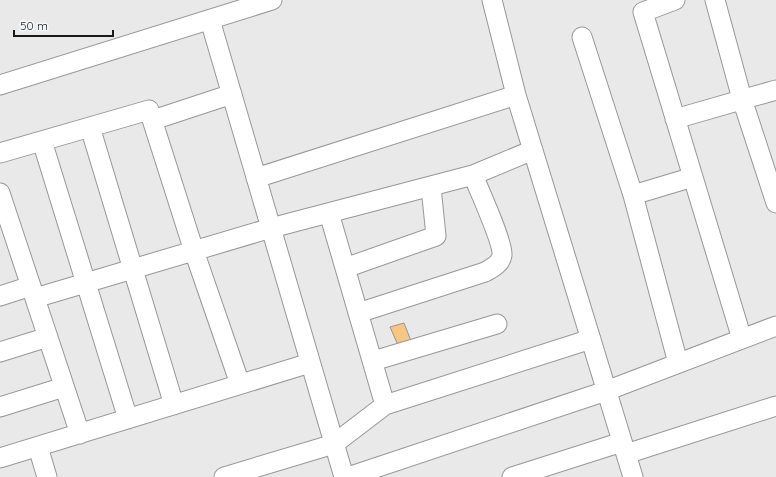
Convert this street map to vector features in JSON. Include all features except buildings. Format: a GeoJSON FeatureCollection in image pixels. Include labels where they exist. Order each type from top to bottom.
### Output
{"type":"FeatureCollection","features":[{"type":"Feature","properties":{"kind":"street"},"geometry":{"type":"LineString","coordinates":[[0,85],[272,0]]}},
{"type":"Feature","properties":{"kind":"street"},"geometry":{"type":"LineString","coordinates":[[492,0],[516,95],[633,477]]}},
{"type":"Feature","properties":{"kind":"street"},"geometry":{"type":"LineString","coordinates":[[675,0],[642,12],[742,339]]}},
{"type":"Feature","properties":{"kind":"street"},"geometry":{"type":"LineString","coordinates":[[715,0],[742,99],[776,203]]}},
{"type":"Feature","properties":{"kind":"street"},"geometry":{"type":"LineString","coordinates":[[210,20],[344,477]]}},
{"type":"Feature","properties":{"kind":"street"},"geometry":{"type":"LineString","coordinates":[[582,37],[633,195],[678,363]]}},
{"type":"Feature","properties":{"kind":"street"},"geometry":{"type":"LineString","coordinates":[[675,118],[776,90]]}},
{"type":"Feature","properties":{"kind":"street"},"geometry":{"type":"LineString","coordinates":[[153,120],[232,94]]}},
{"type":"Feature","properties":{"kind":"street"},"geometry":{"type":"LineString","coordinates":[[256,178],[516,95]]}},
{"type":"Feature","properties":{"kind":"street"},"geometry":{"type":"LineString","coordinates":[[0,153],[149,110],[194,251],[240,384]]}},
{"type":"Feature","properties":{"kind":"street"},"geometry":{"type":"LineString","coordinates":[[90,127],[174,405]]}},
{"type":"Feature","properties":{"kind":"street"},"geometry":{"type":"LineString","coordinates":[[42,141],[128,419]]}},
{"type":"Feature","properties":{"kind":"street"},"geometry":{"type":"LineString","coordinates":[[0,296],[86,283],[271,228],[473,175],[533,150]]}},
{"type":"Feature","properties":{"kind":"street"},"geometry":{"type":"LineString","coordinates":[[358,313],[485,272],[497,266],[502,255],[499,241],[473,175]]}},
{"type":"Feature","properties":{"kind":"street"},"geometry":{"type":"LineString","coordinates":[[633,195],[692,177]]}},
{"type":"Feature","properties":{"kind":"street"},"geometry":{"type":"LineString","coordinates":[[345,268],[436,236],[431,187]]}},
{"type":"Feature","properties":{"kind":"street"},"geometry":{"type":"LineString","coordinates":[[0,193],[8,241],[33,292],[80,434]]}},
{"type":"Feature","properties":{"kind":"street"},"geometry":{"type":"LineString","coordinates":[[329,213],[386,404]]}},
{"type":"Feature","properties":{"kind":"street"},"geometry":{"type":"LineString","coordinates":[[373,360],[496,324]]}},
{"type":"Feature","properties":{"kind":"street"},"geometry":{"type":"LineString","coordinates":[[348,477],[606,390],[776,326]]}},
{"type":"Feature","properties":{"kind":"street"},"geometry":{"type":"LineString","coordinates":[[0,352],[48,337]]}},
{"type":"Feature","properties":{"kind":"street"},"geometry":{"type":"LineString","coordinates":[[224,477],[334,444],[386,404],[591,339]]}},
{"type":"Feature","properties":{"kind":"street"},"geometry":{"type":"LineString","coordinates":[[0,458],[310,363]]}},
{"type":"Feature","properties":{"kind":"street"},"geometry":{"type":"LineString","coordinates":[[0,407],[64,387]]}},
{"type":"Feature","properties":{"kind":"street"},"geometry":{"type":"LineString","coordinates":[[512,477],[776,406]]}},
{"type":"Feature","properties":{"kind":"street"},"geometry":{"type":"LineString","coordinates":[[38,447],[47,477]]}}]}
